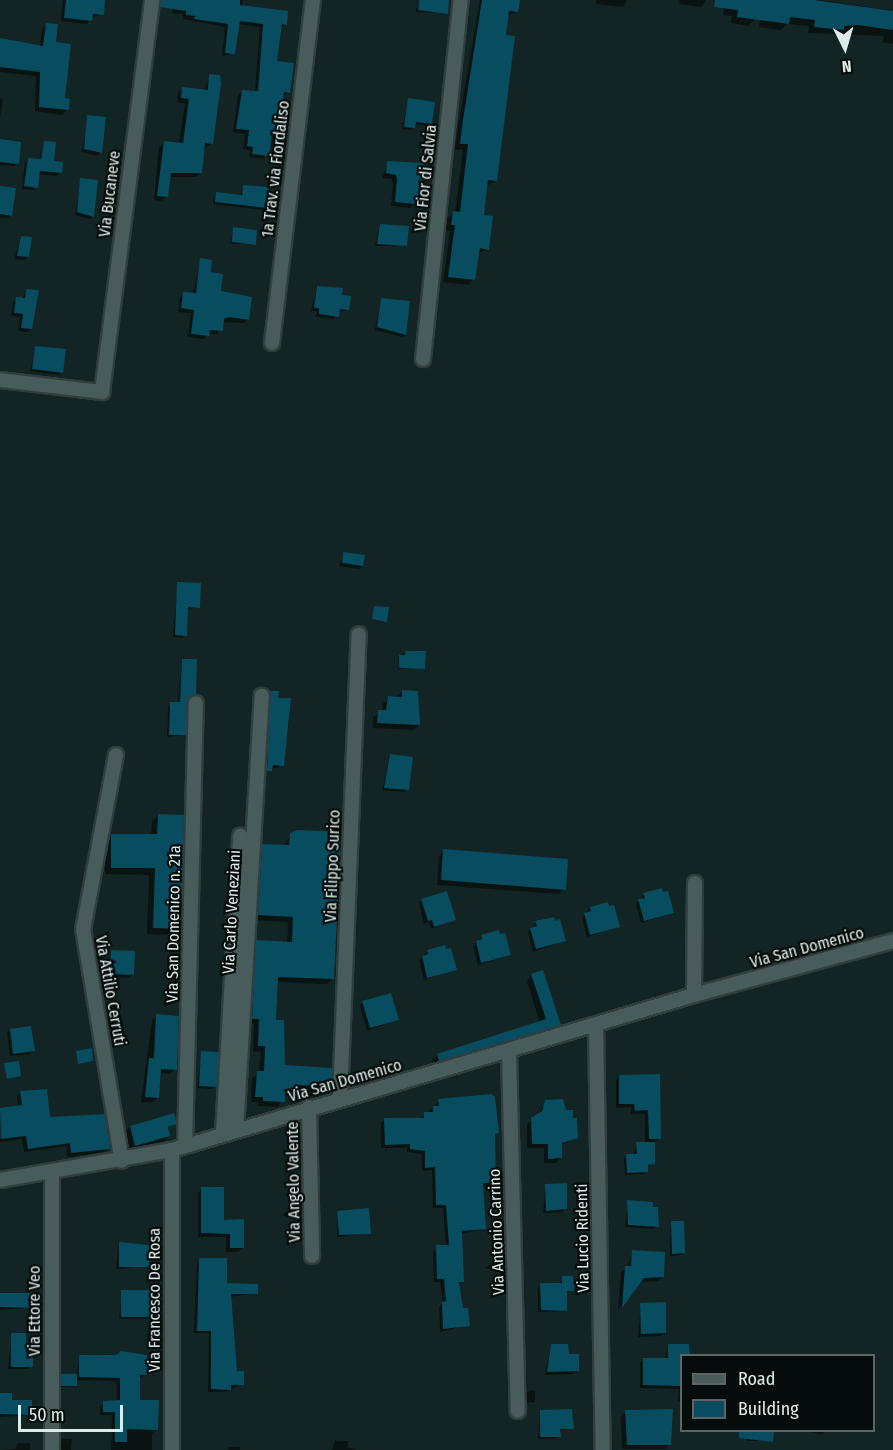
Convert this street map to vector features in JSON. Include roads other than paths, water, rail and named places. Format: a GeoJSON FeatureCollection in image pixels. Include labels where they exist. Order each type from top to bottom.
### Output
{"type":"FeatureCollection","features":[{"type":"Feature","properties":{"kind":"street","name":"Via Bucaneve"},"geometry":{"type":"LineString","coordinates":[[0,380],[102,392],[152,0]]}},
{"type":"Feature","properties":{"kind":"street","name":"1a Trav. via Fiordaliso"},"geometry":{"type":"LineString","coordinates":[[272,343],[313,0]]}},
{"type":"Feature","properties":{"kind":"street","name":"Via Fior di Salvia"},"geometry":{"type":"LineString","coordinates":[[423,359],[461,0]]}},
{"type":"Feature","properties":{"kind":"street","name":"Via Filippo Surico"},"geometry":{"type":"LineString","coordinates":[[340,1099],[358,634]]}},
{"type":"Feature","properties":{"kind":"street","name":"Via Carlo Veneziani"},"geometry":{"type":"LineString","coordinates":[[230,1132],[261,696]]}},
{"type":"Feature","properties":{"kind":"street","name":"Via San Domenico n. 21a"},"geometry":{"type":"LineString","coordinates":[[185,1146],[196,703]]}},
{"type":"Feature","properties":{"kind":"street","name":"Via Attilio Cerruti"},"geometry":{"type":"LineString","coordinates":[[116,755],[83,930],[122,1161]]}},
{"type":"Feature","properties":{"kind":"street"},"geometry":{"type":"LineString","coordinates":[[230,1132],[240,835]]}},
{"type":"Feature","properties":{"kind":"street"},"geometry":{"type":"LineString","coordinates":[[694,995],[695,883]]}},
{"type":"Feature","properties":{"kind":"street","name":"Via San Domenico"},"geometry":{"type":"LineString","coordinates":[[0,1180],[122,1161],[171,1150],[309,1107],[508,1053],[694,995],[893,941]]}},
{"type":"Feature","properties":{"kind":"street","name":"Via Lucio Ridenti"},"geometry":{"type":"LineString","coordinates":[[596,1025],[603,1450]]}},
{"type":"Feature","properties":{"kind":"street","name":"Via Antonio Carrino"},"geometry":{"type":"LineString","coordinates":[[508,1053],[519,1411]]}},
{"type":"Feature","properties":{"kind":"street","name":"Via Angelo Valente"},"geometry":{"type":"LineString","coordinates":[[309,1107],[312,1256]]}},
{"type":"Feature","properties":{"kind":"street","name":"Via Francesco De Rosa"},"geometry":{"type":"LineString","coordinates":[[171,1150],[172,1450]]}},
{"type":"Feature","properties":{"kind":"street","name":"Via Ettore Veo"},"geometry":{"type":"LineString","coordinates":[[52,1172],[52,1450]]}}]}
